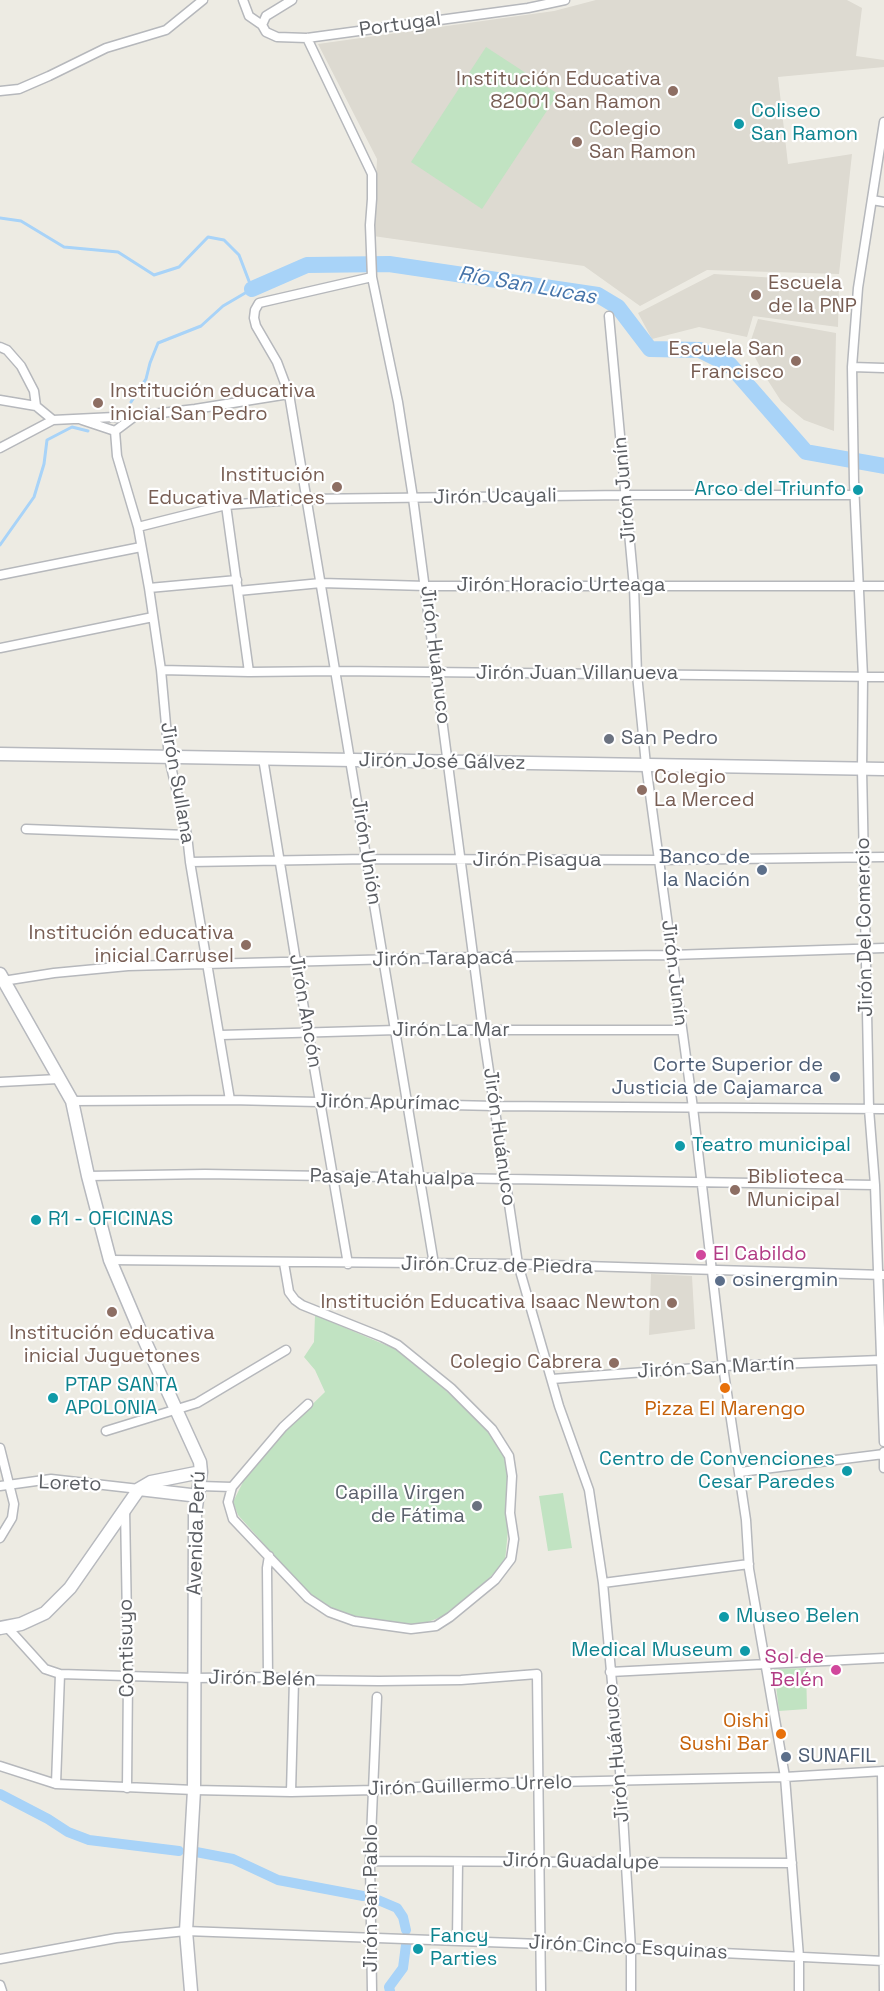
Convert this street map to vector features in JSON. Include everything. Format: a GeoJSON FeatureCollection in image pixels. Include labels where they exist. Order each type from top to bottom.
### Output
{"type":"FeatureCollection","features":[{"type":"Feature","properties":{"kind":"street"},"geometry":{"type":"LineString","coordinates":[[0,91],[19,89],[106,48],[166,30],[203,0]]}},
{"type":"Feature","properties":{"kind":"street"},"geometry":{"type":"LineString","coordinates":[[243,0],[249,16],[262,25],[266,16],[292,0]]}},
{"type":"Feature","properties":{"kind":"street","name":"Portugal"},"geometry":{"type":"LineString","coordinates":[[262,25],[266,32],[277,37],[307,38],[515,4],[564,0]]}},
{"type":"Feature","properties":{"kind":"street","name":"Jirón Huánuco"},"geometry":{"type":"LineString","coordinates":[[307,38],[372,174],[370,225],[372,275],[398,402],[426,586],[483,1031],[518,1264],[552,1379],[589,1490],[603,1583],[621,1782],[631,1949],[631,1991]]}},
{"type":"Feature","properties":{"kind":"street","name":"Jirón Del Comercio"},"geometry":{"type":"LineString","coordinates":[[884,122],[858,288],[852,368],[854,483],[863,676],[862,769],[869,1109],[881,1275],[884,1442]]}},
{"type":"Feature","properties":{"kind":"street"},"geometry":{"type":"LineString","coordinates":[[872,200],[884,202]]}},
{"type":"Feature","properties":{"kind":"street","name":"Jirón Unión"},"geometry":{"type":"LineString","coordinates":[[372,275],[260,303],[255,310],[256,326],[277,362],[289,394],[352,760],[366,859],[397,1030],[434,1264]]}},
{"type":"Feature","properties":{"kind":"street","name":"Jirón Junín"},"geometry":{"type":"LineString","coordinates":[[609,316],[646,765],[660,860],[670,955],[693,1107],[723,1366],[746,1520],[749,1564],[785,1776],[799,1957],[799,1991]]}},
{"type":"Feature","properties":{"kind":"street"},"geometry":{"type":"LineString","coordinates":[[0,347],[7,350],[21,366],[34,391],[36,406]]}},
{"type":"Feature","properties":{"kind":"street"},"geometry":{"type":"LineString","coordinates":[[852,368],[884,368]]}},
{"type":"Feature","properties":{"kind":"street"},"geometry":{"type":"LineString","coordinates":[[0,448],[53,420],[135,416],[289,394]]}},
{"type":"Feature","properties":{"kind":"street"},"geometry":{"type":"LineString","coordinates":[[0,400],[36,406],[53,420]]}},
{"type":"Feature","properties":{"kind":"street"},"geometry":{"type":"LineString","coordinates":[[79,419],[115,431],[135,416]]}},
{"type":"Feature","properties":{"kind":"street","name":"Jirón Sullana"},"geometry":{"type":"LineString","coordinates":[[115,431],[117,456],[138,527],[149,588],[161,670],[169,758],[187,835],[206,963],[221,1035],[231,1101]]}},
{"type":"Feature","properties":{"kind":"street","name":"Jirón Ucayali"},"geometry":{"type":"LineString","coordinates":[[138,527],[226,506],[306,499],[855,495]]}},
{"type":"Feature","properties":{"kind":"street"},"geometry":{"type":"LineString","coordinates":[[226,506],[249,672]]}},
{"type":"Feature","properties":{"kind":"street"},"geometry":{"type":"LineString","coordinates":[[0,575],[141,547]]}},
{"type":"Feature","properties":{"kind":"street"},"geometry":{"type":"LineString","coordinates":[[149,588],[237,580]]}},
{"type":"Feature","properties":{"kind":"street","name":"Jirón Horacio Urteaga"},"geometry":{"type":"LineString","coordinates":[[238,591],[321,583],[426,586],[884,586]]}},
{"type":"Feature","properties":{"kind":"street"},"geometry":{"type":"LineString","coordinates":[[0,648],[153,617]]}},
{"type":"Feature","properties":{"kind":"street","name":"Jirón Juan Villanueva"},"geometry":{"type":"LineString","coordinates":[[161,670],[884,677]]}},
{"type":"Feature","properties":{"kind":"street","name":"Jirón José Gálvez"},"geometry":{"type":"LineString","coordinates":[[0,754],[884,769]]}},
{"type":"Feature","properties":{"kind":"street","name":"Jirón Ancón"},"geometry":{"type":"LineString","coordinates":[[263,758],[348,1264]]}},
{"type":"Feature","properties":{"kind":"street"},"geometry":{"type":"LineString","coordinates":[[26,829],[187,835]]}},
{"type":"Feature","properties":{"kind":"street","name":"Jirón Pisagua"},"geometry":{"type":"LineString","coordinates":[[190,862],[884,857]]}},
{"type":"Feature","properties":{"kind":"street","name":"Jirón Tarapacá"},"geometry":{"type":"LineString","coordinates":[[2,977],[128,966],[206,963],[670,955],[884,948]]}},
{"type":"Feature","properties":{"kind":"street","name":"Avenida Perú"},"geometry":{"type":"LineString","coordinates":[[2,977],[72,1101],[88,1176],[110,1260],[200,1462],[201,1472],[195,1514],[194,1790],[186,1931],[191,1991]]}},
{"type":"Feature","properties":{"kind":"street","name":"Jirón La Mar"},"geometry":{"type":"LineString","coordinates":[[221,1035],[397,1030],[681,1030]]}},
{"type":"Feature","properties":{"kind":"street"},"geometry":{"type":"LineString","coordinates":[[0,1082],[58,1079]]}},
{"type":"Feature","properties":{"kind":"street","name":"Jirón Apurímac"},"geometry":{"type":"LineString","coordinates":[[72,1101],[884,1109]]}},
{"type":"Feature","properties":{"kind":"street","name":"Pasaje Atahualpa"},"geometry":{"type":"LineString","coordinates":[[88,1176],[205,1174],[875,1185]]}},
{"type":"Feature","properties":{"kind":"street","name":"Jirón Cruz de Piedra"},"geometry":{"type":"LineString","coordinates":[[110,1260],[518,1264],[881,1275]]}},
{"type":"Feature","properties":{"kind":"street"},"geometry":{"type":"LineString","coordinates":[[284,1263],[289,1292],[295,1300],[398,1345],[451,1388],[492,1429],[509,1456],[512,1476],[510,1513],[514,1539],[512,1558],[495,1580],[436,1626],[411,1629],[354,1621],[329,1612],[308,1598],[233,1519],[228,1502],[232,1487],[283,1427],[308,1404]]}},
{"type":"Feature","properties":{"kind":"street"},"geometry":{"type":"LineString","coordinates":[[106,1431],[176,1410],[215,1393],[286,1350]]}},
{"type":"Feature","properties":{"kind":"street","name":"Jirón San Martín"},"geometry":{"type":"LineString","coordinates":[[552,1379],[723,1366],[881,1360]]}},
{"type":"Feature","properties":{"kind":"street"},"geometry":{"type":"LineString","coordinates":[[0,1448],[14,1504],[12,1518],[0,1538]]}},
{"type":"Feature","properties":{"kind":"street"},"geometry":{"type":"LineString","coordinates":[[740,1472],[884,1453],[884,1468]]}},
{"type":"Feature","properties":{"kind":"street"},"geometry":{"type":"LineString","coordinates":[[3,1627],[34,1620],[45,1613],[70,1588],[139,1489],[152,1482],[201,1472]]}},
{"type":"Feature","properties":{"kind":"street","name":"Loreto"},"geometry":{"type":"LineString","coordinates":[[0,1486],[51,1479],[139,1489]]}},
{"type":"Feature","properties":{"kind":"street"},"geometry":{"type":"LineString","coordinates":[[139,1489],[199,1491],[232,1487]]}},
{"type":"Feature","properties":{"kind":"street","name":"Contisuyo"},"geometry":{"type":"LineString","coordinates":[[125,1508],[127,1788]]}},
{"type":"Feature","properties":{"kind":"street"},"geometry":{"type":"LineString","coordinates":[[268,1677],[267,1568],[269,1556]]}},
{"type":"Feature","properties":{"kind":"street"},"geometry":{"type":"LineString","coordinates":[[603,1583],[749,1564]]}},
{"type":"Feature","properties":{"kind":"street","name":"Jirón Belén"},"geometry":{"type":"LineString","coordinates":[[3,1627],[45,1669],[60,1674],[379,1681],[461,1680],[537,1674],[538,1783]]}},
{"type":"Feature","properties":{"kind":"street"},"geometry":{"type":"LineString","coordinates":[[610,1672],[884,1658]]}},
{"type":"Feature","properties":{"kind":"street"},"geometry":{"type":"LineString","coordinates":[[56,1784],[60,1674]]}},
{"type":"Feature","properties":{"kind":"street"},"geometry":{"type":"LineString","coordinates":[[291,1792],[294,1680]]}},
{"type":"Feature","properties":{"kind":"street","name":"Jirón San Pablo"},"geometry":{"type":"LineString","coordinates":[[372,1991],[370,1861],[377,1697]]}},
{"type":"Feature","properties":{"kind":"street","name":"Jirón Guillermo Urrelo"},"geometry":{"type":"LineString","coordinates":[[0,1766],[56,1784],[291,1792],[374,1790],[461,1784],[621,1782],[883,1771]]}},
{"type":"Feature","properties":{"kind":"street"},"geometry":{"type":"LineString","coordinates":[[883,1771],[884,1991]]}},
{"type":"Feature","properties":{"kind":"street"},"geometry":{"type":"LineString","coordinates":[[538,1783],[541,1991]]}},
{"type":"Feature","properties":{"kind":"street","name":"Jirón Guadalupe"},"geometry":{"type":"LineString","coordinates":[[370,1861],[792,1863]]}},
{"type":"Feature","properties":{"kind":"street"},"geometry":{"type":"LineString","coordinates":[[457,1940],[458,1862]]}},
{"type":"Feature","properties":{"kind":"street","name":"Jirón Cinco Esquinas"},"geometry":{"type":"LineString","coordinates":[[0,1959],[116,1938],[186,1931],[457,1940],[884,1961]]}},
{"type":"Feature","properties":{"kind":"street"},"geometry":{"type":"LineString","coordinates":[[0,1985],[2,1991]]}},
{"type":"Feature","properties":{"kind":"shaded area","name":"Colegio San Ramon"},"geometry":{"type":"Polygon","coordinates":[[[596,0],[847,0],[862,8],[856,56],[884,60],[884,67],[778,77],[788,164],[852,154],[839,274],[707,270],[640,306],[584,266],[373,236],[377,159],[318,44],[554,11],[596,0]]]}},
{"type":"Feature","properties":{"kind":"shaded area","name":"Escuela de la PNP"},"geometry":{"type":"Polygon","coordinates":[[[714,274],[839,282],[838,327],[753,316],[747,337],[699,327],[652,339],[638,313],[714,274]]]}},
{"type":"Feature","properties":{"kind":"shaded area","name":"Escuela San Francisco"},"geometry":{"type":"Polygon","coordinates":[[[758,319],[836,333],[834,431],[804,420],[781,401],[749,346],[758,319]]]}},
{"type":"Feature","properties":{"kind":"shaded area","name":"Institución Educativa Isaac Newton"},"geometry":{"type":"Polygon","coordinates":[[[651,1274],[692,1276],[695,1329],[649,1335],[651,1274]]]}},
{"type":"Feature","properties":{"kind":"green space"},"geometry":{"type":"Polygon","coordinates":[[[486,47],[558,94],[482,209],[411,162],[486,47]]]}},
{"type":"Feature","properties":{"kind":"green space"},"geometry":{"type":"Polygon","coordinates":[[[315,1315],[395,1349],[443,1388],[489,1431],[505,1457],[508,1480],[506,1511],[508,1530],[505,1561],[482,1586],[441,1617],[428,1622],[412,1624],[359,1619],[330,1610],[289,1572],[238,1515],[233,1502],[244,1480],[290,1426],[325,1392],[315,1370],[304,1357],[314,1342],[315,1315]]]}},
{"type":"Feature","properties":{"kind":"green space"},"geometry":{"type":"Polygon","coordinates":[[[563,1493],[572,1548],[548,1551],[539,1496],[563,1493]]]}},
{"type":"Feature","properties":{"kind":"green space"},"geometry":{"type":"Polygon","coordinates":[[[806,1668],[807,1709],[779,1711],[774,1669],[806,1668]]]}},
{"type":"Feature","properties":{"kind":"waterway"},"geometry":{"type":"LineString","coordinates":[[0,218],[21,221],[64,247],[118,252],[154,275],[179,267],[208,237],[224,240],[239,255],[252,289],[223,306],[201,326],[158,343],[146,379],[131,402]]}},
{"type":"Feature","properties":{"kind":"waterway","name":"Río San Lucas"},"geometry":{"type":"LineString","coordinates":[[252,289],[307,265],[389,264],[598,295],[618,307],[650,349],[700,350],[730,365],[806,452],[884,466]]}},
{"type":"Feature","properties":{"kind":"waterway"},"geometry":{"type":"LineString","coordinates":[[0,545],[34,497],[44,464],[47,440],[72,427],[88,431]]}},
{"type":"Feature","properties":{"kind":"waterway"},"geometry":{"type":"LineString","coordinates":[[0,1794],[68,1832],[89,1840],[179,1851]]}},
{"type":"Feature","properties":{"kind":"waterway"},"geometry":{"type":"LineString","coordinates":[[196,1852],[233,1859],[278,1880],[363,1896]]}},
{"type":"Feature","properties":{"kind":"waterway"},"geometry":{"type":"LineString","coordinates":[[378,1900],[397,1908],[403,1917],[406,1930]]}},
{"type":"Feature","properties":{"kind":"waterway"},"geometry":{"type":"LineString","coordinates":[[390,1991],[389,1987],[403,1968],[406,1945]]}},
{"type":"Feature","properties":{"kind":"place","name":"Institución Educativa 82001 San Ramon"},"geometry":{"type":"Point","coordinates":[673,91]}},
{"type":"Feature","properties":{"kind":"place","name":"Coliseo San Ramon"},"geometry":{"type":"Point","coordinates":[739,124]}},
{"type":"Feature","properties":{"kind":"place","name":"Colegio San Ramon"},"geometry":{"type":"Point","coordinates":[577,142]}},
{"type":"Feature","properties":{"kind":"place","name":"Escuela de la PNP"},"geometry":{"type":"Point","coordinates":[756,295]}},
{"type":"Feature","properties":{"kind":"place","name":"Escuela San Francisco"},"geometry":{"type":"Point","coordinates":[796,361]}},
{"type":"Feature","properties":{"kind":"place","name":"Institución educativa inicial San Pedro"},"geometry":{"type":"Point","coordinates":[98,403]}},
{"type":"Feature","properties":{"kind":"place","name":"Institución Educativa Matices"},"geometry":{"type":"Point","coordinates":[337,487]}},
{"type":"Feature","properties":{"kind":"place","name":"Arco del Triunfo"},"geometry":{"type":"Point","coordinates":[858,490]}},
{"type":"Feature","properties":{"kind":"place","name":"San Pedro"},"geometry":{"type":"Point","coordinates":[609,739]}},
{"type":"Feature","properties":{"kind":"place","name":"Colegio La Merced"},"geometry":{"type":"Point","coordinates":[642,790]}},
{"type":"Feature","properties":{"kind":"place","name":"Banco de la Nación"},"geometry":{"type":"Point","coordinates":[762,870]}},
{"type":"Feature","properties":{"kind":"place","name":"Institución educativa inicial Carrusel"},"geometry":{"type":"Point","coordinates":[246,945]}},
{"type":"Feature","properties":{"kind":"place","name":"Corte Superior de Justicia de Cajamarca"},"geometry":{"type":"Point","coordinates":[835,1077]}},
{"type":"Feature","properties":{"kind":"place","name":"Teatro municipal"},"geometry":{"type":"Point","coordinates":[680,1146]}},
{"type":"Feature","properties":{"kind":"place","name":"Biblioteca Municipal"},"geometry":{"type":"Point","coordinates":[735,1190]}},
{"type":"Feature","properties":{"kind":"place","name":"R1 - OFICINAS"},"geometry":{"type":"Point","coordinates":[36,1220]}},
{"type":"Feature","properties":{"kind":"place","name":"El Cabildo"},"geometry":{"type":"Point","coordinates":[701,1255]}},
{"type":"Feature","properties":{"kind":"place","name":"osinergmin"},"geometry":{"type":"Point","coordinates":[720,1281]}},
{"type":"Feature","properties":{"kind":"place","name":"Institución Educativa Isaac Newton"},"geometry":{"type":"Point","coordinates":[672,1303]}},
{"type":"Feature","properties":{"kind":"place","name":"Institución educativa inicial Juguetones"},"geometry":{"type":"Point","coordinates":[112,1312]}},
{"type":"Feature","properties":{"kind":"place","name":"Colegio Cabrera"},"geometry":{"type":"Point","coordinates":[614,1363]}},
{"type":"Feature","properties":{"kind":"place","name":"Pizza El Marengo"},"geometry":{"type":"Point","coordinates":[725,1388]}},
{"type":"Feature","properties":{"kind":"place","name":"PTAP SANTA APOLONIA"},"geometry":{"type":"Point","coordinates":[53,1398]}},
{"type":"Feature","properties":{"kind":"place","name":"Centro de Convenciones Cesar Paredes"},"geometry":{"type":"Point","coordinates":[847,1471]}},
{"type":"Feature","properties":{"kind":"place","name":"Capilla Virgen de Fátima"},"geometry":{"type":"Point","coordinates":[477,1506]}},
{"type":"Feature","properties":{"kind":"place","name":"Museo Belen"},"geometry":{"type":"Point","coordinates":[724,1617]}},
{"type":"Feature","properties":{"kind":"place","name":"Medical Museum"},"geometry":{"type":"Point","coordinates":[745,1651]}},
{"type":"Feature","properties":{"kind":"place","name":"Sol de Belén"},"geometry":{"type":"Point","coordinates":[836,1670]}},
{"type":"Feature","properties":{"kind":"place","name":"Oishi Sushi Bar"},"geometry":{"type":"Point","coordinates":[781,1734]}},
{"type":"Feature","properties":{"kind":"place","name":"SUNAFIL"},"geometry":{"type":"Point","coordinates":[786,1757]}},
{"type":"Feature","properties":{"kind":"place","name":"Fancy Parties"},"geometry":{"type":"Point","coordinates":[418,1949]}}]}
